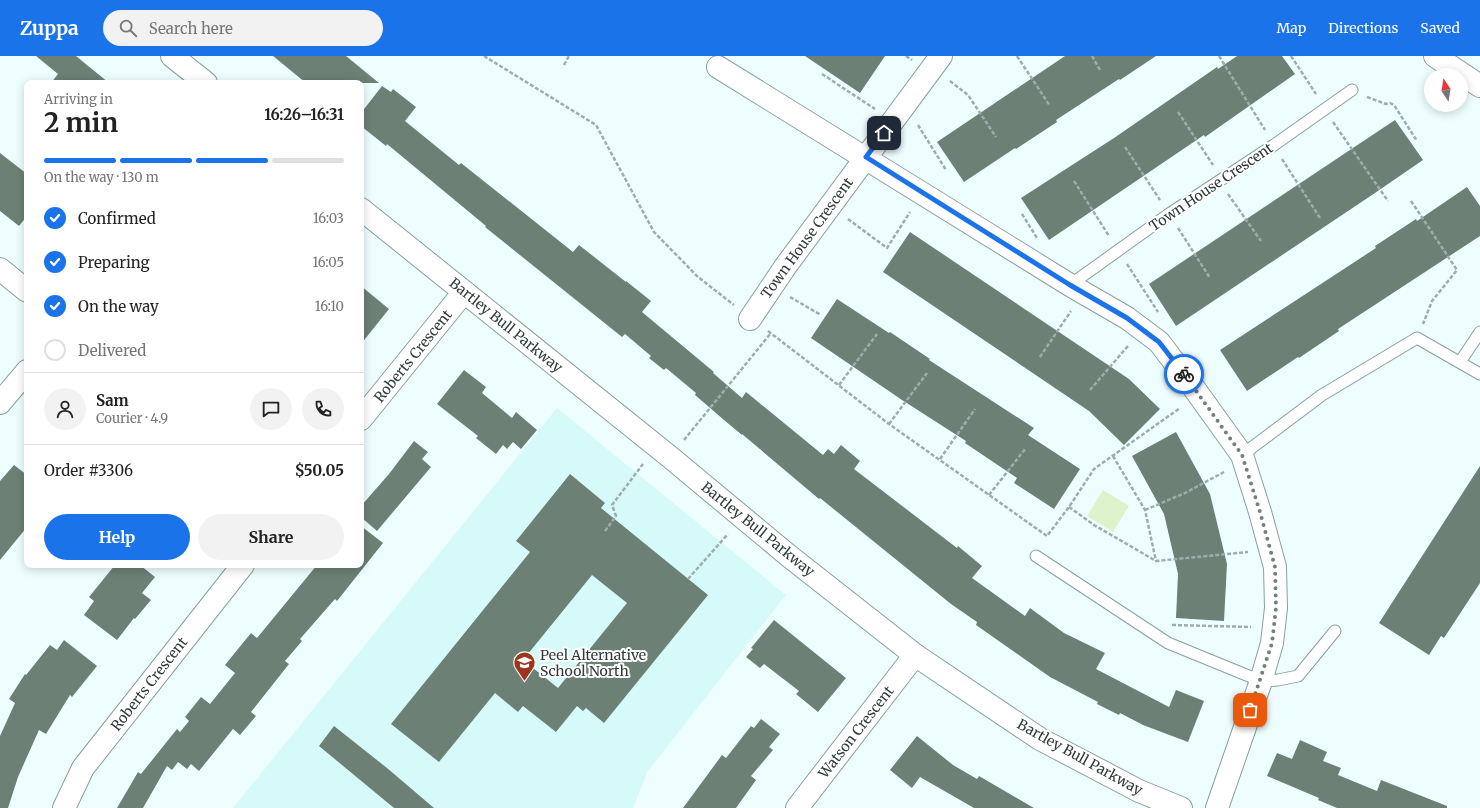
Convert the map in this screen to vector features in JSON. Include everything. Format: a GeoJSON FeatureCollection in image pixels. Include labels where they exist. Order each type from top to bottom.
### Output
{"type":"FeatureCollection","features":[{"type":"Feature","properties":{"kind":"street"},"geometry":{"type":"LineString","coordinates":[[172,56],[202,80]]}},
{"type":"Feature","properties":{"kind":"street"},"geometry":{"type":"LineString","coordinates":[[1435,56],[1480,86]]}},
{"type":"Feature","properties":{"kind":"street","name":"Town House Crescent"},"geometry":{"type":"LineString","coordinates":[[750,319],[771,286],[937,61]]}},
{"type":"Feature","properties":{"kind":"street"},"geometry":{"type":"LineString","coordinates":[[718,67],[866,157],[1076,289],[1127,318],[1159,342],[1199,395],[1243,458],[1275,567],[1276,608],[1272,643],[1261,681],[1217,808]]}},
{"type":"Feature","properties":{"kind":"street","name":"Bartley Bull Parkway"},"geometry":{"type":"LineString","coordinates":[[364,211],[670,457],[790,556],[915,655],[1040,739],[1139,791],[1181,808]]}},
{"type":"Feature","properties":{"kind":"street"},"geometry":{"type":"LineString","coordinates":[[0,269],[24,289]]}},
{"type":"Feature","properties":{"kind":"street","name":"Roberts Crescent"},"geometry":{"type":"LineString","coordinates":[[364,415],[464,292]]}},
{"type":"Feature","properties":{"kind":"street"},"geometry":{"type":"LineString","coordinates":[[0,403],[24,375]]}},
{"type":"Feature","properties":{"kind":"street","name":"Roberts Crescent"},"geometry":{"type":"LineString","coordinates":[[64,808],[83,768],[241,568]]}},
{"type":"Feature","properties":{"kind":"street","name":"Watson Crescent"},"geometry":{"type":"LineString","coordinates":[[797,808],[915,655]]}},
{"type":"Feature","properties":{"kind":"lane","name":"Town House Crescent"},"geometry":{"type":"LineString","coordinates":[[1076,289],[1169,214],[1274,145],[1352,90]]}},
{"type":"Feature","properties":{"kind":"lane"},"geometry":{"type":"LineString","coordinates":[[1460,362],[1480,332]]}},
{"type":"Feature","properties":{"kind":"lane"},"geometry":{"type":"LineString","coordinates":[[1243,458],[1322,395],[1417,338],[1480,374]]}},
{"type":"Feature","properties":{"kind":"lane"},"geometry":{"type":"LineString","coordinates":[[1036,556],[1168,643],[1261,681],[1278,680],[1298,676],[1335,631]]}},
{"type":"Feature","properties":{"kind":"path"},"geometry":{"type":"LineString","coordinates":[[484,56],[596,125],[654,232],[698,277],[750,319],[889,424],[1047,536],[1069,507],[1094,469],[1199,395]]}},
{"type":"Feature","properties":{"kind":"path"},"geometry":{"type":"LineString","coordinates":[[564,65],[569,56]]}},
{"type":"Feature","properties":{"kind":"path"},"geometry":{"type":"LineString","coordinates":[[1017,56],[1050,106]]}},
{"type":"Feature","properties":{"kind":"path"},"geometry":{"type":"LineString","coordinates":[[1092,56],[1100,70]]}},
{"type":"Feature","properties":{"kind":"path"},"geometry":{"type":"LineString","coordinates":[[1291,56],[1308,81],[1324,110],[1388,201]]}},
{"type":"Feature","properties":{"kind":"path"},"geometry":{"type":"LineString","coordinates":[[937,61],[968,95],[996,137]]}},
{"type":"Feature","properties":{"kind":"path"},"geometry":{"type":"LineString","coordinates":[[822,74],[899,112],[946,170]]}},
{"type":"Feature","properties":{"kind":"path"},"geometry":{"type":"LineString","coordinates":[[1352,90],[1386,104],[1390,103],[1394,105],[1417,141]]}},
{"type":"Feature","properties":{"kind":"path"},"geometry":{"type":"LineString","coordinates":[[830,206],[887,248],[923,193]]}},
{"type":"Feature","properties":{"kind":"path"},"geometry":{"type":"LineString","coordinates":[[1411,201],[1457,270],[1432,301],[1417,338]]}},
{"type":"Feature","properties":{"kind":"path"},"geometry":{"type":"LineString","coordinates":[[771,286],[821,315]]}},
{"type":"Feature","properties":{"kind":"path"},"geometry":{"type":"LineString","coordinates":[[1040,357],[1076,289]]}},
{"type":"Feature","properties":{"kind":"path"},"geometry":{"type":"LineString","coordinates":[[1090,390],[1142,330]]}},
{"type":"Feature","properties":{"kind":"path"},"geometry":{"type":"LineString","coordinates":[[682,443],[771,334]]}},
{"type":"Feature","properties":{"kind":"path"},"geometry":{"type":"LineString","coordinates":[[839,386],[877,334]]}},
{"type":"Feature","properties":{"kind":"path"},"geometry":{"type":"LineString","coordinates":[[889,424],[927,372]]}},
{"type":"Feature","properties":{"kind":"path"},"geometry":{"type":"LineString","coordinates":[[940,459],[975,410]]}},
{"type":"Feature","properties":{"kind":"path"},"geometry":{"type":"LineString","coordinates":[[989,495],[1026,448]]}},
{"type":"Feature","properties":{"kind":"path"},"geometry":{"type":"LineString","coordinates":[[1113,456],[1145,510],[1156,562]]}},
{"type":"Feature","properties":{"kind":"path"},"geometry":{"type":"LineString","coordinates":[[1145,510],[1185,493],[1243,458]]}},
{"type":"Feature","properties":{"kind":"path"},"geometry":{"type":"LineString","coordinates":[[605,531],[616,516],[612,505],[643,464]]}},
{"type":"Feature","properties":{"kind":"path"},"geometry":{"type":"LineString","coordinates":[[1069,507],[1094,526],[1156,562],[1270,550]]}},
{"type":"Feature","properties":{"kind":"path"},"geometry":{"type":"LineString","coordinates":[[688,579],[729,533]]}},
{"type":"Feature","properties":{"kind":"path"},"geometry":{"type":"LineString","coordinates":[[1139,624],[1274,628]]}},
{"type":"Feature","properties":{"kind":"shaded area","name":"Peel Alternative School North"},"geometry":{"type":"Polygon","coordinates":[[[557,408],[786,595],[648,771],[633,808],[233,808],[557,408]]]}},
{"type":"Feature","properties":{"kind":"green space"},"geometry":{"type":"Polygon","coordinates":[[[1103,490],[1129,506],[1113,532],[1087,516],[1103,490]]]}},
{"type":"Feature","properties":{"kind":"building"},"geometry":{"type":"Polygon","coordinates":[[[36,56],[76,56],[105,80],[53,80],[58,74],[36,56]]]}},
{"type":"Feature","properties":{"kind":"building"},"geometry":{"type":"Polygon","coordinates":[[[273,56],[346,56],[379,83],[364,83],[364,80],[302,80],[273,56]]]}},
{"type":"Feature","properties":{"kind":"building"},"geometry":{"type":"Polygon","coordinates":[[[805,56],[885,56],[860,93],[805,56]]]}},
{"type":"Feature","properties":{"kind":"building"},"geometry":{"type":"Polygon","coordinates":[[[1065,56],[1156,56],[1056,120],[1057,122],[964,182],[937,142],[1065,56]]]}},
{"type":"Feature","properties":{"kind":"building"},"geometry":{"type":"Polygon","coordinates":[[[1237,56],[1282,56],[1295,74],[1205,137],[1204,135],[1049,240],[1021,198],[1114,138],[1217,67],[1218,69],[1237,56]]]}},
{"type":"Feature","properties":{"kind":"building"},"geometry":{"type":"Polygon","coordinates":[[[382,86],[391,92],[393,89],[416,107],[405,121],[459,165],[461,163],[573,252],[579,245],[651,301],[642,312],[714,372],[713,373],[742,398],[746,392],[823,455],[828,449],[834,454],[841,445],[860,461],[854,469],[957,548],[958,546],[982,566],[972,578],[1025,616],[1030,608],[1064,633],[1105,653],[1096,669],[1169,707],[1176,690],[1204,701],[1188,742],[1143,725],[1120,713],[1119,715],[1097,704],[1098,702],[1050,677],[976,625],[977,622],[951,604],[820,498],[819,499],[724,420],[695,395],[696,393],[666,368],[664,370],[649,358],[651,356],[625,334],[622,337],[485,227],[486,226],[387,144],[386,146],[364,128],[364,109],[382,86]]]}},
{"type":"Feature","properties":{"kind":"building"},"geometry":{"type":"Polygon","coordinates":[[[1395,120],[1423,160],[1176,326],[1149,284],[1395,120]]]}},
{"type":"Feature","properties":{"kind":"building"},"geometry":{"type":"Polygon","coordinates":[[[0,153],[24,172],[24,220],[19,226],[0,211],[0,153]]]}},
{"type":"Feature","properties":{"kind":"building"},"geometry":{"type":"Polygon","coordinates":[[[1467,187],[1480,206],[1480,236],[1338,329],[1339,331],[1299,358],[1298,357],[1247,391],[1220,350],[1376,248],[1375,246],[1416,219],[1417,221],[1467,187]]]}},
{"type":"Feature","properties":{"kind":"building"},"geometry":{"type":"Polygon","coordinates":[[[910,232],[1129,379],[1160,409],[1124,445],[1089,411],[883,272],[910,232]]]}},
{"type":"Feature","properties":{"kind":"building"},"geometry":{"type":"Polygon","coordinates":[[[364,288],[389,309],[364,340],[364,288]]]}},
{"type":"Feature","properties":{"kind":"building"},"geometry":{"type":"Polygon","coordinates":[[[837,299],[889,333],[890,332],[930,359],[929,360],[1034,428],[1028,435],[1080,469],[1054,509],[1014,483],[1017,478],[965,443],[966,441],[902,400],[811,338],[837,299]]]}},
{"type":"Feature","properties":{"kind":"building"},"geometry":{"type":"Polygon","coordinates":[[[464,370],[486,387],[482,393],[512,418],[516,412],[537,430],[521,449],[513,442],[507,449],[503,445],[496,454],[476,438],[478,436],[437,404],[464,370]]]}},
{"type":"Feature","properties":{"kind":"building"},"geometry":{"type":"Polygon","coordinates":[[[1176,432],[1210,494],[1227,564],[1224,621],[1176,618],[1178,574],[1164,514],[1132,456],[1176,432]]]}},
{"type":"Feature","properties":{"kind":"building"},"geometry":{"type":"Polygon","coordinates":[[[414,441],[428,452],[422,459],[431,467],[377,531],[364,520],[364,503],[389,474],[414,441]]]}},
{"type":"Feature","properties":{"kind":"building"},"geometry":{"type":"Polygon","coordinates":[[[14,465],[24,473],[24,531],[0,560],[0,481],[14,465]]]}},
{"type":"Feature","properties":{"kind":"building"},"geometry":{"type":"Polygon","coordinates":[[[1480,466],[1480,583],[1444,638],[1441,636],[1429,655],[1379,623],[1480,466]]]}},
{"type":"Feature","properties":{"kind":"building"},"geometry":{"type":"Polygon","coordinates":[[[570,474],[605,503],[601,508],[708,595],[604,723],[586,708],[583,711],[577,706],[556,732],[523,706],[518,712],[495,693],[439,762],[391,724],[530,552],[516,541],[570,474]],[[592,575],[523,660],[558,688],[627,603],[592,575]]]}},
{"type":"Feature","properties":{"kind":"building"},"geometry":{"type":"Polygon","coordinates":[[[364,528],[383,543],[364,567],[364,528]]]}},
{"type":"Feature","properties":{"kind":"building"},"geometry":{"type":"Polygon","coordinates":[[[113,568],[144,568],[155,577],[142,593],[151,600],[135,619],[134,618],[117,640],[84,615],[94,601],[89,597],[113,568]]]}},
{"type":"Feature","properties":{"kind":"building"},"geometry":{"type":"Polygon","coordinates":[[[315,568],[363,568],[337,601],[335,599],[300,639],[302,641],[285,661],[289,664],[251,712],[256,716],[240,735],[233,729],[199,771],[191,764],[187,769],[178,762],[172,770],[167,766],[143,808],[117,808],[138,772],[141,774],[177,729],[180,732],[189,721],[185,717],[201,697],[210,704],[235,673],[225,665],[251,633],[257,638],[315,568]]]}},
{"type":"Feature","properties":{"kind":"building"},"geometry":{"type":"Polygon","coordinates":[[[774,620],[846,678],[818,712],[796,694],[799,691],[764,664],[760,668],[746,657],[753,649],[751,648],[774,620]]]}},
{"type":"Feature","properties":{"kind":"building"},"geometry":{"type":"Polygon","coordinates":[[[64,640],[97,666],[72,697],[70,695],[46,734],[39,730],[18,777],[8,808],[0,808],[0,736],[15,703],[9,699],[25,674],[26,675],[50,645],[57,650],[64,640]]]}},
{"type":"Feature","properties":{"kind":"building"},"geometry":{"type":"Polygon","coordinates":[[[761,719],[780,734],[769,747],[773,750],[751,776],[756,780],[736,808],[683,808],[722,755],[726,758],[751,726],[754,728],[761,719]]]}},
{"type":"Feature","properties":{"kind":"building"},"geometry":{"type":"Polygon","coordinates":[[[334,726],[434,808],[394,808],[319,746],[334,726]]]}},
{"type":"Feature","properties":{"kind":"building"},"geometry":{"type":"Polygon","coordinates":[[[917,736],[953,765],[977,779],[979,776],[1034,808],[974,808],[920,777],[912,788],[890,770],[917,736]]]}},
{"type":"Feature","properties":{"kind":"building"},"geometry":{"type":"Polygon","coordinates":[[[1300,740],[1327,752],[1323,761],[1341,768],[1338,775],[1377,791],[1381,780],[1447,806],[1447,808],[1337,808],[1318,800],[1319,798],[1267,776],[1277,753],[1292,759],[1300,740]]]}},
{"type":"Feature","properties":{"kind":"way so far"},"geometry":{"type":"LineString","coordinates":[[1184,374],[1242,455],[1275,567],[1276,608],[1272,643],[1261,681],[1250,710]]}},
{"type":"Feature","properties":{"kind":"place","name":"Peel Alternative School North"},"geometry":{"type":"Point","coordinates":[525,682]}},
{"type":"Feature","properties":{"kind":"route"},"geometry":{"type":"LineString","coordinates":[[884,133],[866,157],[1070,285],[1127,318],[1159,342],[1184,374]]}}]}
